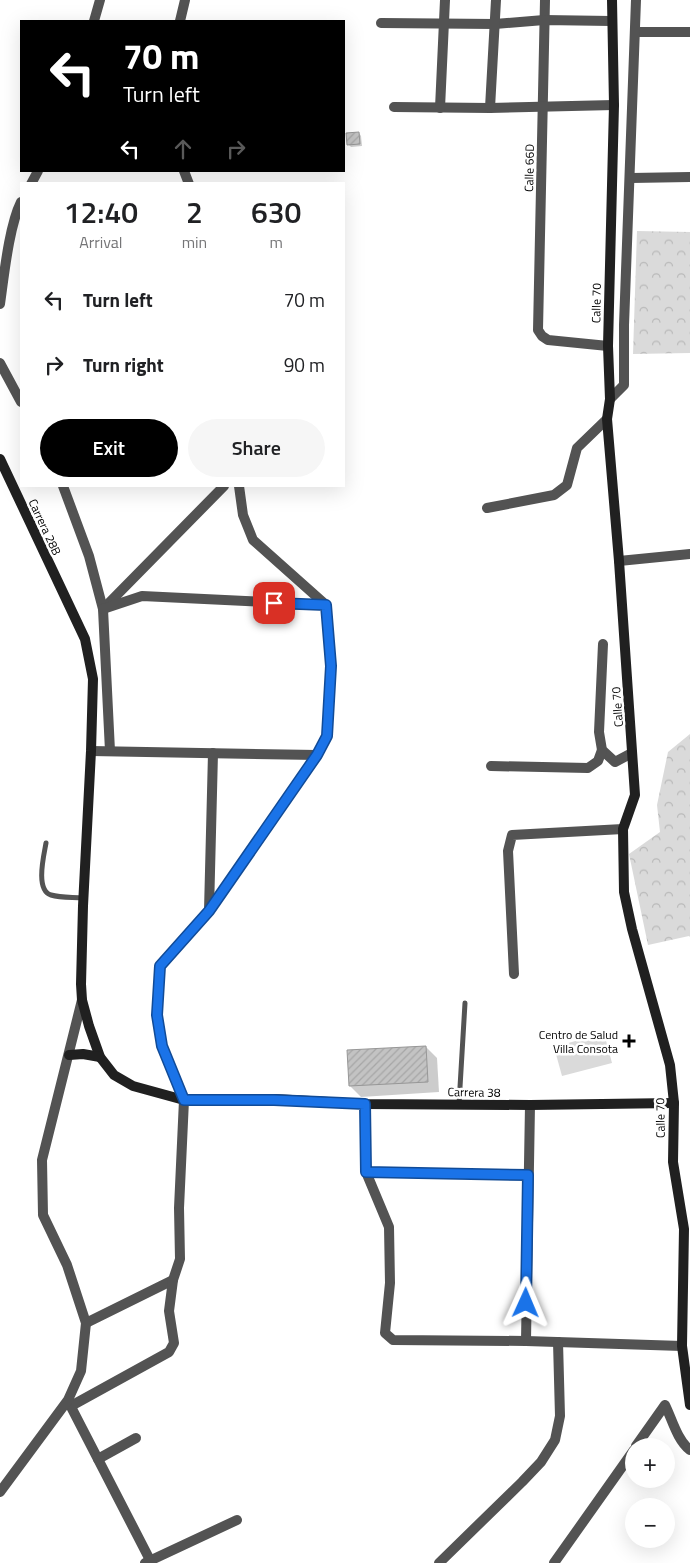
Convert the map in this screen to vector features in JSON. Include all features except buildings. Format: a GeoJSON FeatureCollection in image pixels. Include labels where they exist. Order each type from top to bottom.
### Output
{"type":"FeatureCollection","features":[{"type":"Feature","properties":{"kind":"main road","name":"Calle 70"},"geometry":{"type":"LineString","coordinates":[[612,0],[614,105],[608,346],[610,399],[606,419],[619,561],[635,795],[623,829],[624,892],[632,929],[670,1065],[674,1103],[673,1162],[684,1229],[682,1346],[690,1405]]}},
{"type":"Feature","properties":{"kind":"main road","name":"Carrera 28B"},"geometry":{"type":"LineString","coordinates":[[0,459],[84,640],[93,679],[81,984],[82,1000],[100,1057]]}},
{"type":"Feature","properties":{"kind":"main road"},"geometry":{"type":"LineString","coordinates":[[68,1055],[83,1054],[100,1057]]}},
{"type":"Feature","properties":{"kind":"main road","name":"Carrera 38"},"geometry":{"type":"LineString","coordinates":[[100,1057],[114,1075],[133,1086],[184,1100],[274,1100],[365,1104],[530,1105],[674,1103]]}},
{"type":"Feature","properties":{"kind":"street"},"geometry":{"type":"LineString","coordinates":[[94,20],[100,0]]}},
{"type":"Feature","properties":{"kind":"street"},"geometry":{"type":"LineString","coordinates":[[180,20],[185,0]]}},
{"type":"Feature","properties":{"kind":"street"},"geometry":{"type":"LineString","coordinates":[[440,108],[445,0]]}},
{"type":"Feature","properties":{"kind":"street"},"geometry":{"type":"LineString","coordinates":[[490,108],[496,0]]}},
{"type":"Feature","properties":{"kind":"street","name":"Calle 66D"},"geometry":{"type":"LineString","coordinates":[[545,0],[538,330],[548,340],[608,346]]}},
{"type":"Feature","properties":{"kind":"street"},"geometry":{"type":"LineString","coordinates":[[610,399],[624,385],[624,325],[631,178],[636,0]]}},
{"type":"Feature","properties":{"kind":"street"},"geometry":{"type":"LineString","coordinates":[[381,23],[495,24],[544,20],[611,21]]}},
{"type":"Feature","properties":{"kind":"street"},"geometry":{"type":"LineString","coordinates":[[636,32],[690,32]]}},
{"type":"Feature","properties":{"kind":"street"},"geometry":{"type":"LineString","coordinates":[[394,107],[490,108],[614,105]]}},
{"type":"Feature","properties":{"kind":"street"},"geometry":{"type":"LineString","coordinates":[[631,178],[690,177]]}},
{"type":"Feature","properties":{"kind":"street"},"geometry":{"type":"LineString","coordinates":[[0,304],[6,264],[20,204]]}},
{"type":"Feature","properties":{"kind":"street"},"geometry":{"type":"LineString","coordinates":[[0,363],[20,400]]}},
{"type":"Feature","properties":{"kind":"street"},"geometry":{"type":"LineString","coordinates":[[487,508],[554,495],[568,486],[577,448],[606,419]]}},
{"type":"Feature","properties":{"kind":"street"},"geometry":{"type":"LineString","coordinates":[[63,487],[88,556],[103,609],[110,751]]}},
{"type":"Feature","properties":{"kind":"street"},"geometry":{"type":"LineString","coordinates":[[103,609],[223,487]]}},
{"type":"Feature","properties":{"kind":"street"},"geometry":{"type":"LineString","coordinates":[[69,1403],[169,1352],[174,1343],[169,1311],[174,1280],[180,1259],[179,1208],[184,1100],[162,1046],[157,1015],[160,966],[209,911],[317,755],[327,736],[331,666],[326,605],[253,540],[243,515],[239,487]]}},
{"type":"Feature","properties":{"kind":"street"},"geometry":{"type":"LineString","coordinates":[[619,561],[690,554]]}},
{"type":"Feature","properties":{"kind":"street"},"geometry":{"type":"LineString","coordinates":[[103,609],[142,596],[326,605]]}},
{"type":"Feature","properties":{"kind":"street"},"geometry":{"type":"LineString","coordinates":[[490,766],[588,768],[598,761],[602,750],[599,732],[603,644]]}},
{"type":"Feature","properties":{"kind":"street"},"geometry":{"type":"LineString","coordinates":[[602,750],[615,762],[632,753]]}},
{"type":"Feature","properties":{"kind":"street"},"geometry":{"type":"LineString","coordinates":[[91,751],[317,755]]}},
{"type":"Feature","properties":{"kind":"street"},"geometry":{"type":"LineString","coordinates":[[209,911],[213,753]]}},
{"type":"Feature","properties":{"kind":"street"},"geometry":{"type":"LineString","coordinates":[[514,974],[508,851],[512,835],[623,829]]}},
{"type":"Feature","properties":{"kind":"street"},"geometry":{"type":"LineString","coordinates":[[0,1492],[69,1403],[81,1371],[86,1323],[66,1265],[44,1215],[42,1160],[82,1000]]}},
{"type":"Feature","properties":{"kind":"street"},"geometry":{"type":"LineString","coordinates":[[365,1104],[366,1172],[389,1227],[390,1283],[384,1333],[388,1337],[393,1340],[526,1340],[682,1346]]}},
{"type":"Feature","properties":{"kind":"street"},"geometry":{"type":"LineString","coordinates":[[526,1340],[530,1105]]}},
{"type":"Feature","properties":{"kind":"street"},"geometry":{"type":"LineString","coordinates":[[366,1172],[528,1175]]}},
{"type":"Feature","properties":{"kind":"street"},"geometry":{"type":"LineString","coordinates":[[86,1323],[174,1280]]}},
{"type":"Feature","properties":{"kind":"street"},"geometry":{"type":"LineString","coordinates":[[439,1563],[541,1462],[555,1440],[560,1416],[558,1342]]}},
{"type":"Feature","properties":{"kind":"street"},"geometry":{"type":"LineString","coordinates":[[69,1403],[147,1562],[237,1520]]}},
{"type":"Feature","properties":{"kind":"street"},"geometry":{"type":"LineString","coordinates":[[642,1438],[665,1405],[679,1436],[690,1450]]}},
{"type":"Feature","properties":{"kind":"street"},"geometry":{"type":"LineString","coordinates":[[98,1459],[136,1438]]}},
{"type":"Feature","properties":{"kind":"street"},"geometry":{"type":"LineString","coordinates":[[554,1563],[625,1463]]}},
{"type":"Feature","properties":{"kind":"lane"},"geometry":{"type":"LineString","coordinates":[[46,843],[41,881],[44,892],[50,895],[83,898]]}},
{"type":"Feature","properties":{"kind":"lane"},"geometry":{"type":"LineString","coordinates":[[458,1104],[465,1003]]}},
{"type":"Feature","properties":{"kind":"green space"},"geometry":{"type":"Polygon","coordinates":[[[637,231],[690,232],[690,353],[633,354],[637,231]]]}},
{"type":"Feature","properties":{"kind":"green space"},"geometry":{"type":"Polygon","coordinates":[[[690,734],[690,937],[648,945],[629,854],[660,832],[657,805],[668,752],[690,734]]]}},
{"type":"Feature","properties":{"kind":"green space"},"geometry":{"type":"Polygon","coordinates":[[[604,1033],[612,1063],[562,1076],[554,1047],[604,1033]]]}},
{"type":"Feature","properties":{"kind":"place","name":"Centro de Salud Villa Consota"},"geometry":{"type":"Point","coordinates":[629,1041]}},
{"type":"Feature","properties":{"kind":"route"},"geometry":{"type":"LineString","coordinates":[[274,603],[326,605],[331,666],[327,736],[317,755],[272,823],[209,911],[160,966],[157,1015],[162,1046],[184,1100],[274,1100],[365,1104],[366,1172],[528,1175],[526,1303]]}}]}
